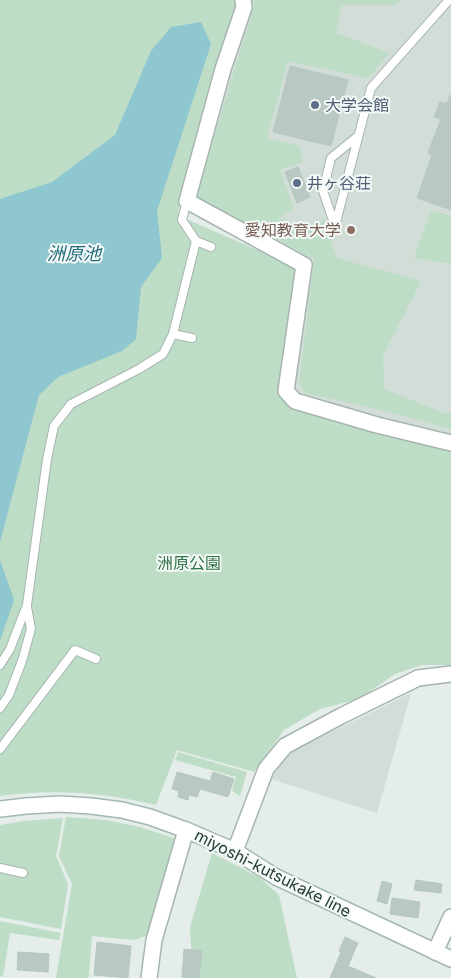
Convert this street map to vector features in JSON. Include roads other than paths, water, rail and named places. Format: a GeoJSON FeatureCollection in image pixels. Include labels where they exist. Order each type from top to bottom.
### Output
{"type":"FeatureCollection","features":[{"type":"Feature","properties":{"kind":"street"},"geometry":{"type":"LineString","coordinates":[[243,0],[244,7],[223,69],[186,201],[304,265],[286,391],[295,401],[451,444]]}},
{"type":"Feature","properties":{"kind":"street"},"geometry":{"type":"LineString","coordinates":[[234,851],[266,768],[285,746],[418,678],[451,674]]}},
{"type":"Feature","properties":{"kind":"street","name":"miyoshi-kutsukake line"},"geometry":{"type":"LineString","coordinates":[[0,809],[51,804],[91,806],[122,810],[150,817],[234,851],[276,876],[451,959]]}},
{"type":"Feature","properties":{"kind":"street"},"geometry":{"type":"LineString","coordinates":[[149,978],[154,940],[186,830]]}},
{"type":"Feature","properties":{"kind":"street"},"geometry":{"type":"LineString","coordinates":[[435,952],[451,916]]}},
{"type":"Feature","properties":{"kind":"lane"},"geometry":{"type":"LineString","coordinates":[[358,136],[331,158],[323,191],[334,226],[371,88],[449,0]]}},
{"type":"Feature","properties":{"kind":"lane"},"geometry":{"type":"LineString","coordinates":[[186,201],[182,220],[196,241],[211,247]]}},
{"type":"Feature","properties":{"kind":"lane"},"geometry":{"type":"LineString","coordinates":[[0,666],[10,649],[26,605],[47,458],[54,426],[71,404],[140,369],[163,354],[173,334],[196,241]]}},
{"type":"Feature","properties":{"kind":"lane"},"geometry":{"type":"LineString","coordinates":[[173,334],[192,338]]}},
{"type":"Feature","properties":{"kind":"lane"},"geometry":{"type":"LineString","coordinates":[[0,708],[9,695],[22,661],[31,629],[26,605]]}},
{"type":"Feature","properties":{"kind":"lane"},"geometry":{"type":"LineString","coordinates":[[0,749],[74,650],[96,658]]}},
{"type":"Feature","properties":{"kind":"lane"},"geometry":{"type":"LineString","coordinates":[[0,868],[23,873]]}},
{"type":"Feature","properties":{"kind":"water","name":"洲原池"},"geometry":{"type":"Polygon","coordinates":[[[201,22],[211,44],[157,211],[162,258],[141,287],[136,339],[122,351],[58,377],[39,395],[0,542],[0,199],[52,182],[115,135],[151,51],[171,27],[201,22]]]}},
{"type":"Feature","properties":{"kind":"water"},"geometry":{"type":"Polygon","coordinates":[[[0,560],[14,600],[0,641],[0,560]]]}},
{"type":"Feature","properties":{"kind":"place","name":"大学会館"},"geometry":{"type":"Point","coordinates":[315,105]}},
{"type":"Feature","properties":{"kind":"place","name":"井ヶ谷荘"},"geometry":{"type":"Point","coordinates":[297,183]}},
{"type":"Feature","properties":{"kind":"place","name":"愛知教育大学"},"geometry":{"type":"Point","coordinates":[351,230]}},
{"type":"Feature","properties":{"kind":"park label","name":"洲原公園"},"geometry":{"type":"Point","coordinates":[189,563]}}]}
